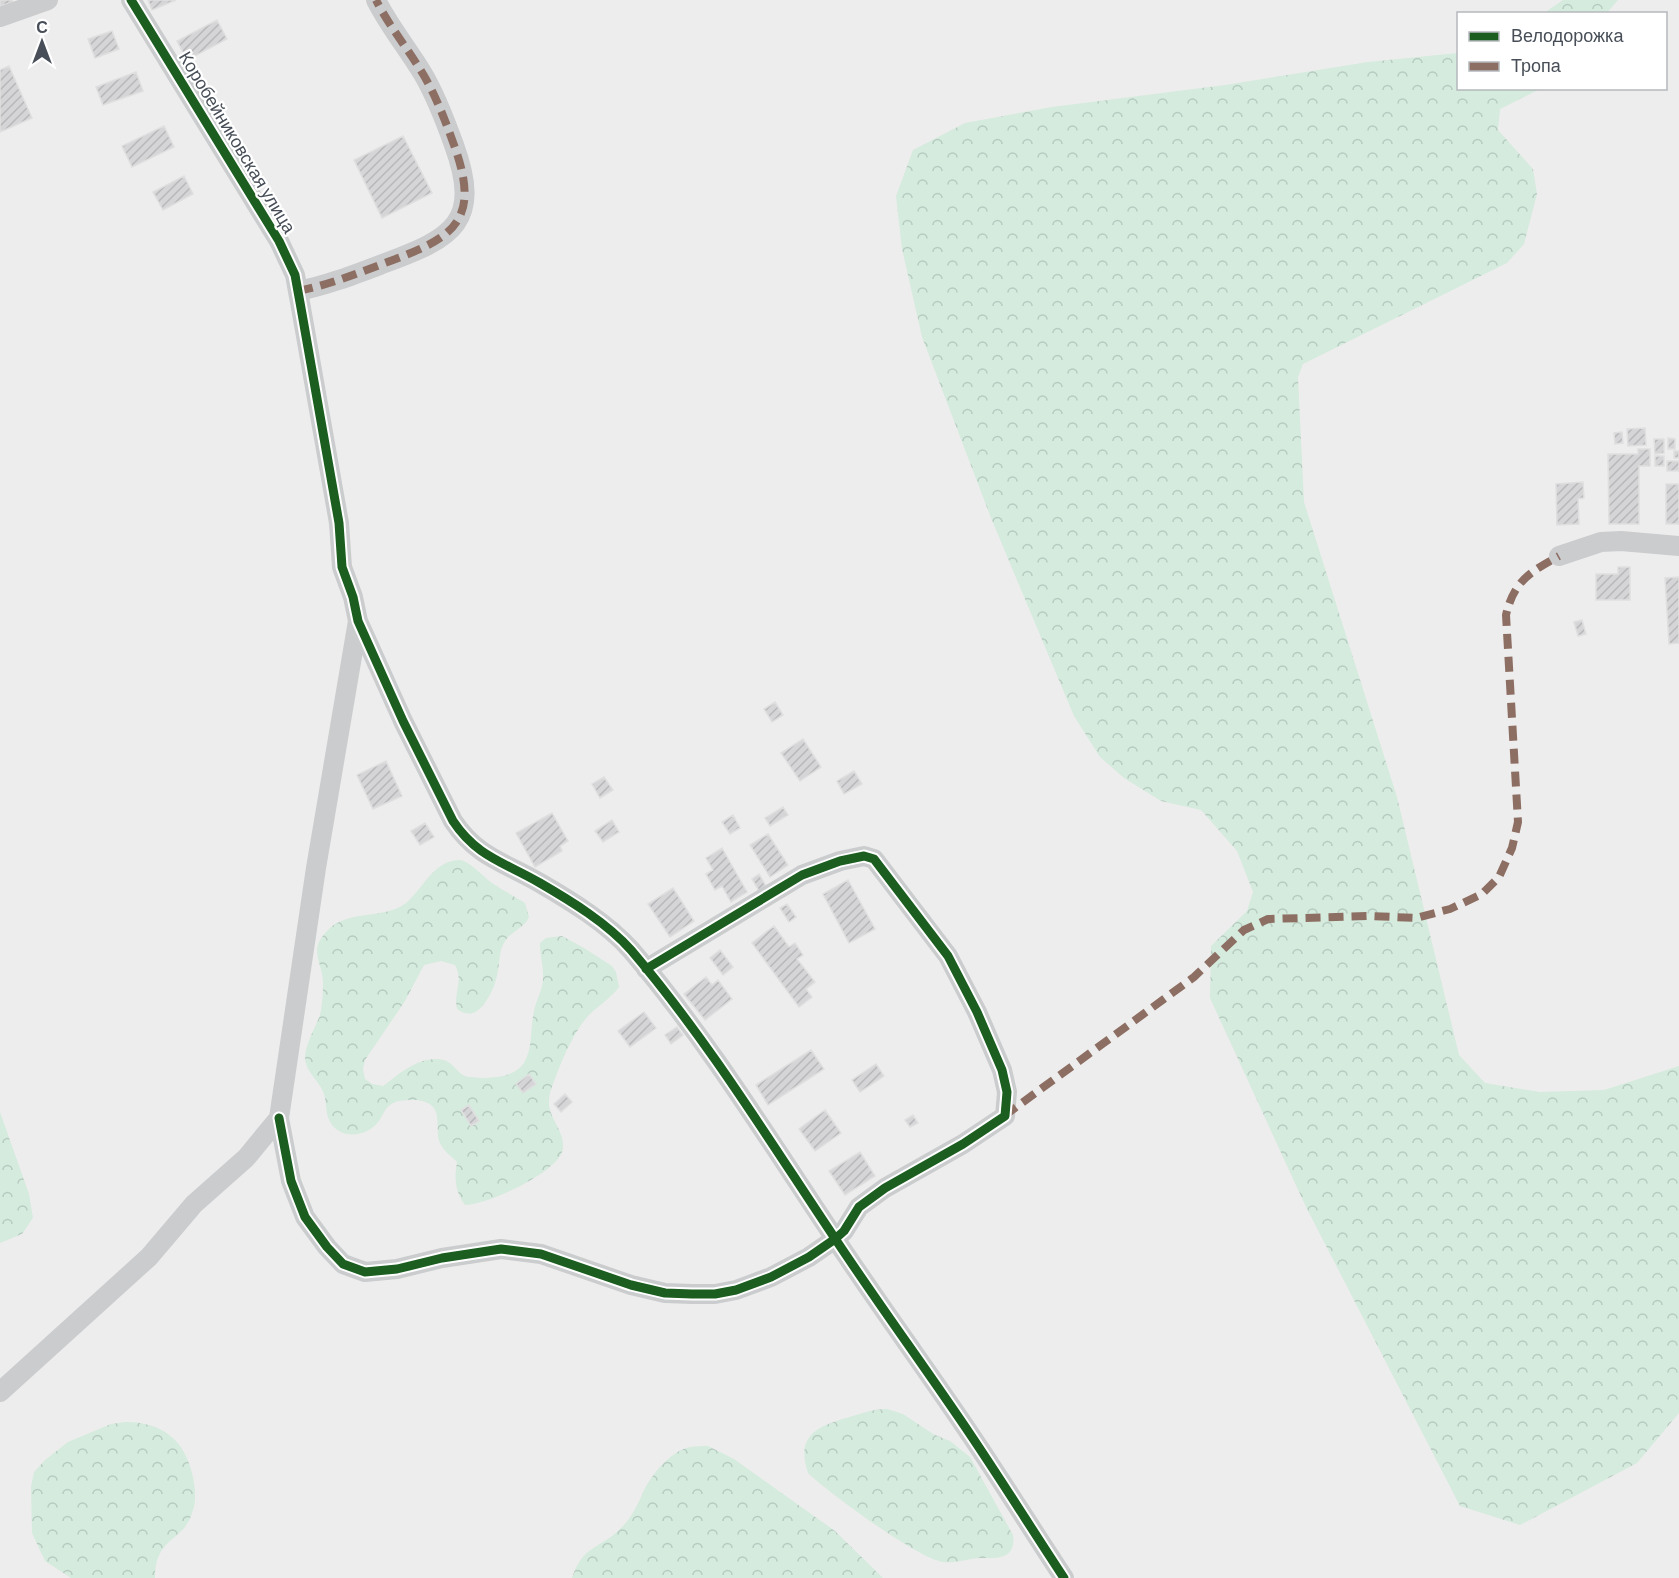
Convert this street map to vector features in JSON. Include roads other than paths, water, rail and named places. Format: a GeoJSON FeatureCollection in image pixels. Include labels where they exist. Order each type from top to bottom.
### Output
{"type":"FeatureCollection","features":[{"type":"Feature","properties":{"kind":"street"},"geometry":{"type":"LineString","coordinates":[[0,17],[48,0]]}},
{"type":"Feature","properties":{"kind":"street","name":"Коробейниковская улица"},"geometry":{"type":"LineString","coordinates":[[132,0],[279,241],[294,275],[338,513],[342,567],[353,597],[358,621]]}},
{"type":"Feature","properties":{"kind":"street"},"geometry":{"type":"LineString","coordinates":[[300,299],[325,286],[420,250],[439,240],[452,227],[465,204],[461,164],[439,104],[376,0]]}},
{"type":"Feature","properties":{"kind":"street"},"geometry":{"type":"LineString","coordinates":[[1559,556],[1600,542],[1620,541],[1679,546]]}},
{"type":"Feature","properties":{"kind":"street"},"geometry":{"type":"LineString","coordinates":[[358,621],[403,721],[463,836],[486,855],[539,883],[594,918],[628,947],[666,992],[746,1104],[835,1239],[972,1437],[1064,1578]]}},
{"type":"Feature","properties":{"kind":"street"},"geometry":{"type":"LineString","coordinates":[[358,621],[316,867],[279,1118],[291,1181],[305,1217],[327,1247],[343,1264],[365,1272],[397,1269],[442,1258],[501,1249],[541,1254],[631,1286],[664,1293],[715,1294],[736,1290],[809,1257],[844,1231],[859,1207],[885,1188],[963,1144],[1005,1116],[1007,1092],[1002,1070],[977,1012],[948,956],[874,859],[864,856],[840,861],[802,875],[646,969]]}},
{"type":"Feature","properties":{"kind":"street"},"geometry":{"type":"LineString","coordinates":[[0,1392],[149,1257],[194,1204],[246,1158],[279,1118]]}}]}
